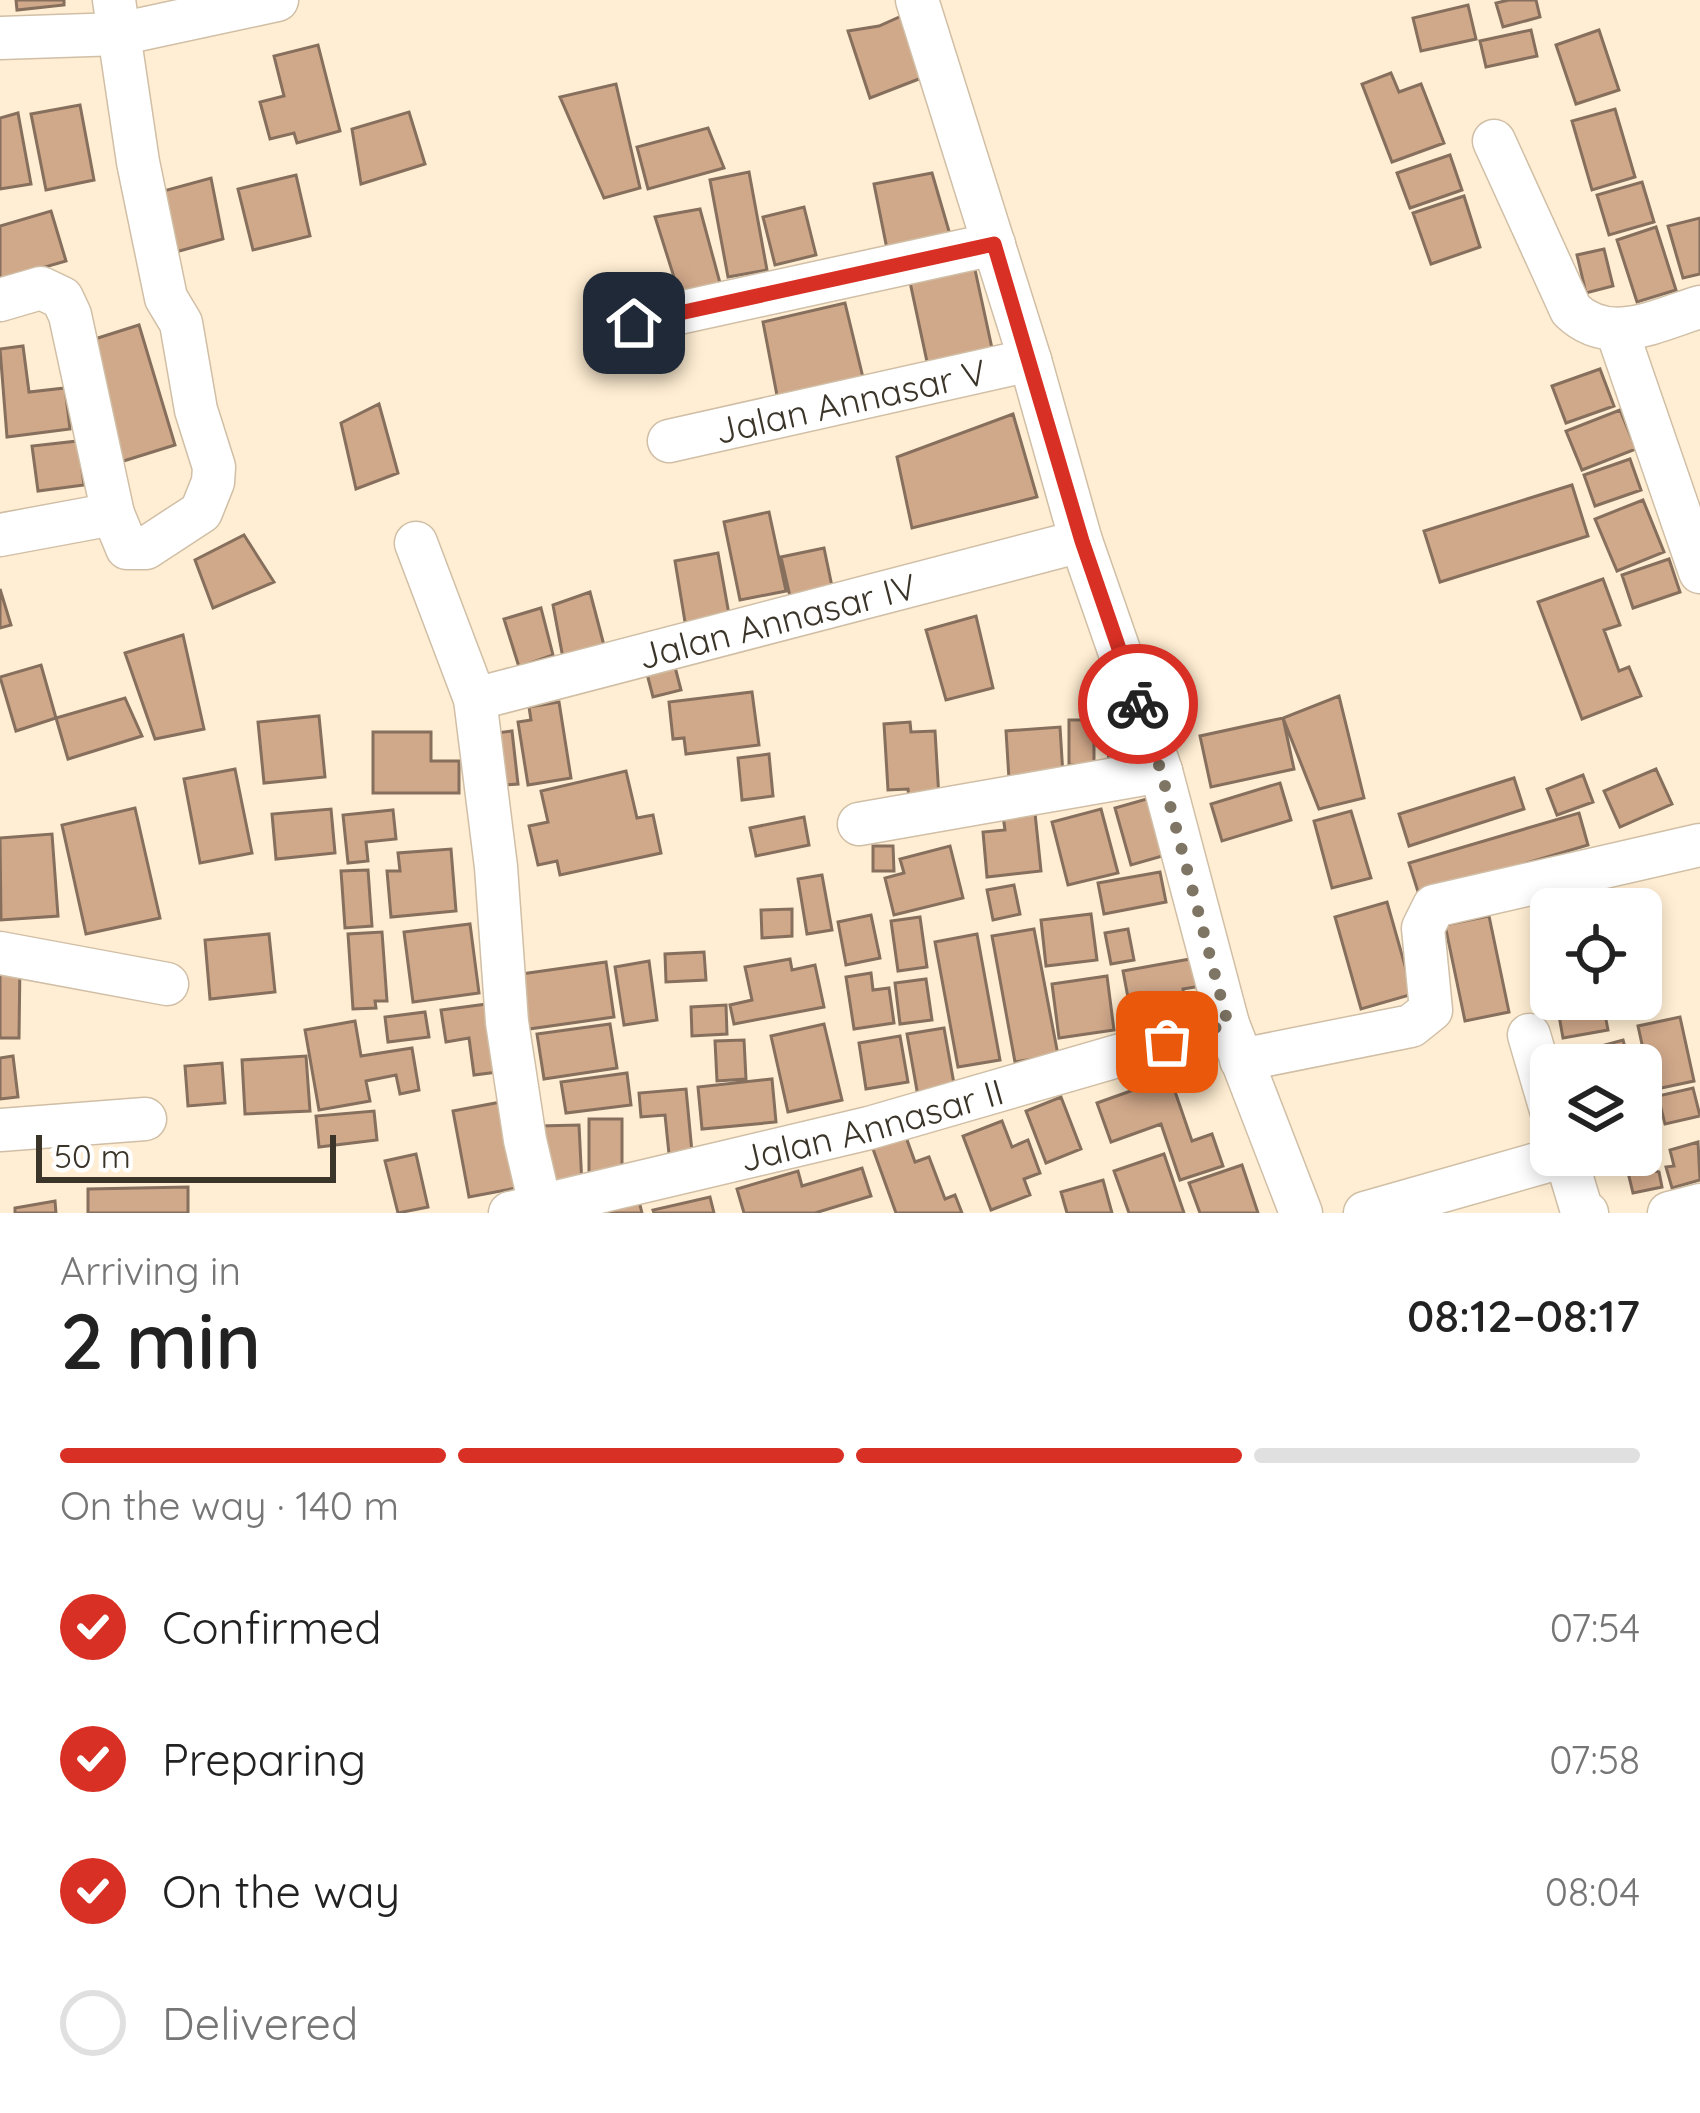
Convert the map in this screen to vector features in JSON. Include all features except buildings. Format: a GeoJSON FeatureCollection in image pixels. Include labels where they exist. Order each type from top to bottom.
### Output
{"type":"FeatureCollection","features":[{"type":"Feature","properties":{"kind":"street"},"geometry":{"type":"LineString","coordinates":[[0,38],[117,17],[277,0]]}},
{"type":"Feature","properties":{"kind":"street"},"geometry":{"type":"LineString","coordinates":[[917,0],[1082,541],[1161,771],[1234,1042],[1301,1213]]}},
{"type":"Feature","properties":{"kind":"street"},"geometry":{"type":"LineString","coordinates":[[0,300],[41,288],[62,298],[70,315],[113,514],[127,548],[146,548],[201,512],[214,467],[196,410],[181,323],[166,298],[138,163],[117,17]]}},
{"type":"Feature","properties":{"kind":"street"},"geometry":{"type":"LineString","coordinates":[[1494,141],[1571,310],[1588,323],[1617,332],[1700,307]]}},
{"type":"Feature","properties":{"kind":"street"},"geometry":{"type":"LineString","coordinates":[[634,323],[994,244]]}},
{"type":"Feature","properties":{"kind":"street"},"geometry":{"type":"LineString","coordinates":[[1617,332],[1700,572]]}},
{"type":"Feature","properties":{"kind":"street","name":"Jalan Annasar V"},"geometry":{"type":"LineString","coordinates":[[669,441],[1030,360]]}},
{"type":"Feature","properties":{"kind":"street"},"geometry":{"type":"LineString","coordinates":[[0,535],[113,514]]}},
{"type":"Feature","properties":{"kind":"street","name":"Jalan Annasar IV"},"geometry":{"type":"LineString","coordinates":[[475,699],[1082,541]]}},
{"type":"Feature","properties":{"kind":"street"},"geometry":{"type":"LineString","coordinates":[[416,543],[475,699],[530,1211]]}},
{"type":"Feature","properties":{"kind":"street"},"geometry":{"type":"LineString","coordinates":[[860,824],[1161,771]]}},
{"type":"Feature","properties":{"kind":"street","name":"Jalan Annasar II"},"geometry":{"type":"LineString","coordinates":[[530,1211],[1234,1042],[1411,1026],[1431,1010],[1423,928],[1435,906],[1700,845]]}},
{"type":"Feature","properties":{"kind":"street"},"geometry":{"type":"LineString","coordinates":[[0,953],[167,984]]}},
{"type":"Feature","properties":{"kind":"street"},"geometry":{"type":"LineString","coordinates":[[1528,1035],[1531,1044]]}},
{"type":"Feature","properties":{"kind":"street"},"geometry":{"type":"LineString","coordinates":[[0,1130],[145,1119]]}},
{"type":"Feature","properties":{"kind":"street"},"geometry":{"type":"LineString","coordinates":[[1365,1213],[1530,1166]]}},
{"type":"Feature","properties":{"kind":"street"},"geometry":{"type":"LineString","coordinates":[[1571,1176],[1586,1213]]}},
{"type":"Feature","properties":{"kind":"street"},"geometry":{"type":"LineString","coordinates":[[1670,1213],[1700,1205]]}},
{"type":"Feature","properties":{"kind":"way so far"},"geometry":{"type":"LineString","coordinates":[[1138,704],[1161,771],[1228,1024],[1167,1042]]}},
{"type":"Feature","properties":{"kind":"route"},"geometry":{"type":"LineString","coordinates":[[634,323],[994,244],[1082,541],[1138,704]]}}]}
